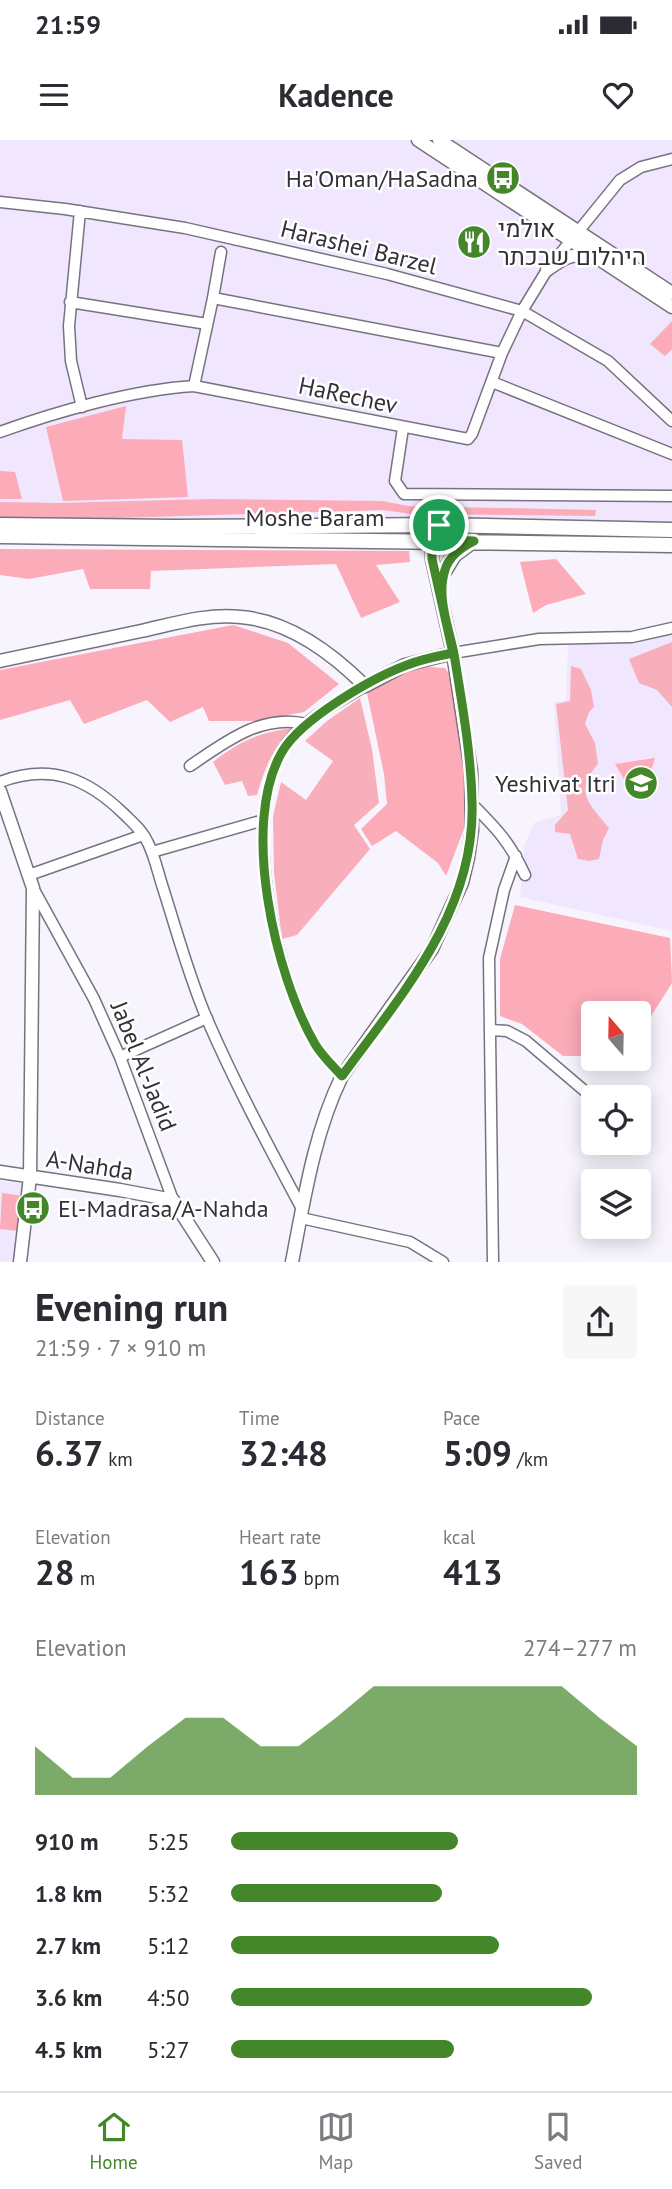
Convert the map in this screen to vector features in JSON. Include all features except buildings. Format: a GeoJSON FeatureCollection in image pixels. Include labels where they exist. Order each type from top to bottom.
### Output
{"type":"FeatureCollection","features":[{"type":"Feature","properties":{"kind":"main road","name":"Moshe Baram"},"geometry":{"type":"LineString","coordinates":[[0,525],[439,525],[672,530]]}},
{"type":"Feature","properties":{"kind":"main road","name":"Moshe Baram"},"geometry":{"type":"LineString","coordinates":[[0,536],[672,545]]}},
{"type":"Feature","properties":{"kind":"main road"},"geometry":{"type":"LineString","coordinates":[[445,570],[454,555],[474,541]]}},
{"type":"Feature","properties":{"kind":"street"},"geometry":{"type":"LineString","coordinates":[[418,140],[672,293]]}},
{"type":"Feature","properties":{"kind":"street"},"geometry":{"type":"LineString","coordinates":[[439,140],[574,236],[604,262],[672,307]]}},
{"type":"Feature","properties":{"kind":"street","name":"HaRechev"},"geometry":{"type":"LineString","coordinates":[[0,432],[82,407],[154,390],[194,386],[468,439],[472,435],[502,353],[522,311],[547,270],[610,190],[641,167],[672,159]]}},
{"type":"Feature","properties":{"kind":"street","name":"Harashei Barzel"},"geometry":{"type":"LineString","coordinates":[[0,202],[80,211],[185,228],[387,274],[522,311],[608,361],[672,421]]}},
{"type":"Feature","properties":{"kind":"street"},"geometry":{"type":"LineString","coordinates":[[80,211],[70,302],[71,361],[82,407]]}},
{"type":"Feature","properties":{"kind":"street"},"geometry":{"type":"LineString","coordinates":[[194,386],[221,252]]}},
{"type":"Feature","properties":{"kind":"street"},"geometry":{"type":"LineString","coordinates":[[547,270],[562,259],[581,254],[604,262]]}},
{"type":"Feature","properties":{"kind":"street"},"geometry":{"type":"LineString","coordinates":[[212,298],[502,353]]}},
{"type":"Feature","properties":{"kind":"street"},"geometry":{"type":"LineString","coordinates":[[70,302],[207,324]]}},
{"type":"Feature","properties":{"kind":"street"},"geometry":{"type":"LineString","coordinates":[[492,382],[672,454]]}},
{"type":"Feature","properties":{"kind":"street"},"geometry":{"type":"LineString","coordinates":[[403,428],[395,481],[404,494],[672,496]]}},
{"type":"Feature","properties":{"kind":"street"},"geometry":{"type":"LineString","coordinates":[[439,525],[445,570],[442,592]]}},
{"type":"Feature","properties":{"kind":"street"},"geometry":{"type":"LineString","coordinates":[[292,1262],[301,1213],[325,1120],[342,1076],[425,959],[450,914],[468,858],[472,805],[471,771],[442,592],[432,559],[439,540]]}},
{"type":"Feature","properties":{"kind":"street"},"geometry":{"type":"LineString","coordinates":[[0,661],[194,620],[243,617],[299,635],[365,686]]}},
{"type":"Feature","properties":{"kind":"street"},"geometry":{"type":"LineString","coordinates":[[342,1076],[317,1047],[306,1027],[281,958],[270,916],[264,820],[271,774],[282,751],[307,724],[365,686],[405,665],[453,653],[539,639],[632,637],[672,628]]}},
{"type":"Feature","properties":{"kind":"street"},"geometry":{"type":"LineString","coordinates":[[190,766],[234,736],[250,729],[278,722],[296,721],[307,724]]}},
{"type":"Feature","properties":{"kind":"street"},"geometry":{"type":"LineString","coordinates":[[0,782],[33,773],[64,775],[82,781],[116,806],[143,835],[152,852],[189,973],[206,1018],[301,1213],[410,1242],[443,1262]]}},
{"type":"Feature","properties":{"kind":"street"},"geometry":{"type":"LineString","coordinates":[[0,791],[31,882],[30,1177],[20,1262]]}},
{"type":"Feature","properties":{"kind":"street"},"geometry":{"type":"LineString","coordinates":[[472,805],[500,831],[525,875]]}},
{"type":"Feature","properties":{"kind":"street"},"geometry":{"type":"LineString","coordinates":[[152,852],[264,820]]}},
{"type":"Feature","properties":{"kind":"street"},"geometry":{"type":"LineString","coordinates":[[31,882],[143,835]]}},
{"type":"Feature","properties":{"kind":"street"},"geometry":{"type":"LineString","coordinates":[[493,1262],[489,958],[504,890],[516,856]]}},
{"type":"Feature","properties":{"kind":"street","name":"Jabel Al-Jadid"},"geometry":{"type":"LineString","coordinates":[[31,882],[94,999],[120,1057],[173,1200],[213,1262]]}},
{"type":"Feature","properties":{"kind":"street"},"geometry":{"type":"LineString","coordinates":[[120,1057],[206,1018]]}},
{"type":"Feature","properties":{"kind":"street"},"geometry":{"type":"LineString","coordinates":[[491,1030],[507,1031],[526,1041],[581,1088]]}},
{"type":"Feature","properties":{"kind":"street","name":"A-Nahda"},"geometry":{"type":"LineString","coordinates":[[0,1172],[173,1200]]}},
{"type":"Feature","properties":{"kind":"shaded area"},"geometry":{"type":"Polygon","coordinates":[[[0,140],[672,140],[672,524],[0,522],[0,140]]]}},
{"type":"Feature","properties":{"kind":"shaded area"},"geometry":{"type":"Polygon","coordinates":[[[672,321],[672,349],[665,356],[650,344],[672,321]]]}},
{"type":"Feature","properties":{"kind":"shaded area"},"geometry":{"type":"Polygon","coordinates":[[[126,406],[122,439],[182,440],[188,497],[63,501],[46,427],[126,406]]]}},
{"type":"Feature","properties":{"kind":"shaded area"},"geometry":{"type":"Polygon","coordinates":[[[0,471],[15,472],[22,499],[0,499],[0,471]]]}},
{"type":"Feature","properties":{"kind":"shaded area"},"geometry":{"type":"Polygon","coordinates":[[[210,499],[382,501],[409,506],[596,510],[595,516],[411,514],[383,510],[84,519],[0,518],[0,502],[210,499]]]}},
{"type":"Feature","properties":{"kind":"shaded area"},"geometry":{"type":"Polygon","coordinates":[[[0,549],[409,551],[410,562],[376,565],[400,602],[361,618],[336,564],[151,571],[150,589],[90,589],[83,569],[29,579],[0,575],[0,549]]]}},
{"type":"Feature","properties":{"kind":"shaded area"},"geometry":{"type":"Polygon","coordinates":[[[556,559],[586,594],[546,605],[533,613],[520,562],[556,559]]]}},
{"type":"Feature","properties":{"kind":"shaded area"},"geometry":{"type":"Polygon","coordinates":[[[233,625],[288,643],[339,684],[304,712],[255,721],[209,721],[203,707],[170,722],[147,700],[84,724],[70,700],[0,720],[0,670],[233,625]]]}},
{"type":"Feature","properties":{"kind":"shaded area"},"geometry":{"type":"Polygon","coordinates":[[[672,634],[672,931],[520,897],[524,846],[535,822],[561,815],[554,702],[566,701],[568,643],[628,642],[672,634]]]}},
{"type":"Feature","properties":{"kind":"shaded area"},"geometry":{"type":"Polygon","coordinates":[[[672,642],[672,707],[657,690],[639,683],[629,659],[672,642]]]}},
{"type":"Feature","properties":{"kind":"shaded area"},"geometry":{"type":"Polygon","coordinates":[[[571,666],[581,669],[591,690],[594,707],[585,724],[595,743],[598,764],[586,783],[585,791],[591,805],[609,828],[599,859],[589,861],[578,859],[570,834],[555,832],[555,825],[568,810],[556,704],[570,701],[571,666]]]}},
{"type":"Feature","properties":{"kind":"shaded area"},"geometry":{"type":"Polygon","coordinates":[[[445,668],[449,674],[466,783],[464,829],[446,876],[438,863],[396,831],[372,846],[361,829],[387,804],[384,774],[367,693],[407,670],[445,668]]]}},
{"type":"Feature","properties":{"kind":"shaded area"},"geometry":{"type":"Polygon","coordinates":[[[360,698],[372,749],[379,803],[354,825],[370,849],[297,935],[282,939],[274,873],[273,816],[281,782],[306,800],[333,761],[305,741],[327,721],[360,698]]]}},
{"type":"Feature","properties":{"kind":"shaded area"},"geometry":{"type":"Polygon","coordinates":[[[292,728],[270,759],[257,795],[248,796],[242,781],[225,785],[213,762],[250,739],[292,728]]]}},
{"type":"Feature","properties":{"kind":"shaded area"},"geometry":{"type":"Polygon","coordinates":[[[655,758],[643,795],[634,796],[615,764],[655,758]]]}},
{"type":"Feature","properties":{"kind":"shaded area"},"geometry":{"type":"Polygon","coordinates":[[[515,905],[670,938],[672,983],[651,1016],[651,1001],[581,1001],[581,1056],[563,1056],[522,1024],[500,1016],[500,959],[515,905]]]}},
{"type":"Feature","properties":{"kind":"shaded area"},"geometry":{"type":"Polygon","coordinates":[[[0,1181],[28,1184],[16,1261],[0,1262],[0,1181]]]}},
{"type":"Feature","properties":{"kind":"shaded area"},"geometry":{"type":"Polygon","coordinates":[[[2,1193],[23,1196],[19,1231],[0,1229],[2,1193]]]}},
{"type":"Feature","properties":{"kind":"place","name":"Ha'Oman/HaSadna"},"geometry":{"type":"Point","coordinates":[503,178]}},
{"type":"Feature","properties":{"kind":"place","name":"אולמי היהלום שבכתר"},"geometry":{"type":"Point","coordinates":[474,242]}},
{"type":"Feature","properties":{"kind":"place","name":"Yeshivat Itri"},"geometry":{"type":"Point","coordinates":[641,783]}},
{"type":"Feature","properties":{"kind":"place","name":"El-Madrasa/A-Nahda"},"geometry":{"type":"Point","coordinates":[33,1208]}},
{"type":"Feature","properties":{"kind":"route"},"geometry":{"type":"LineString","coordinates":[[439,525],[432,540],[431,551],[442,592],[453,653],[405,665],[318,715],[295,734],[282,751],[271,774],[265,805],[263,832],[270,916],[281,958],[306,1027],[317,1047],[342,1076],[432,949],[450,914],[468,858],[472,831],[471,771],[463,710],[453,653],[443,601],[442,592],[448,564],[454,555],[474,541],[446,540],[439,525]]}}]}
